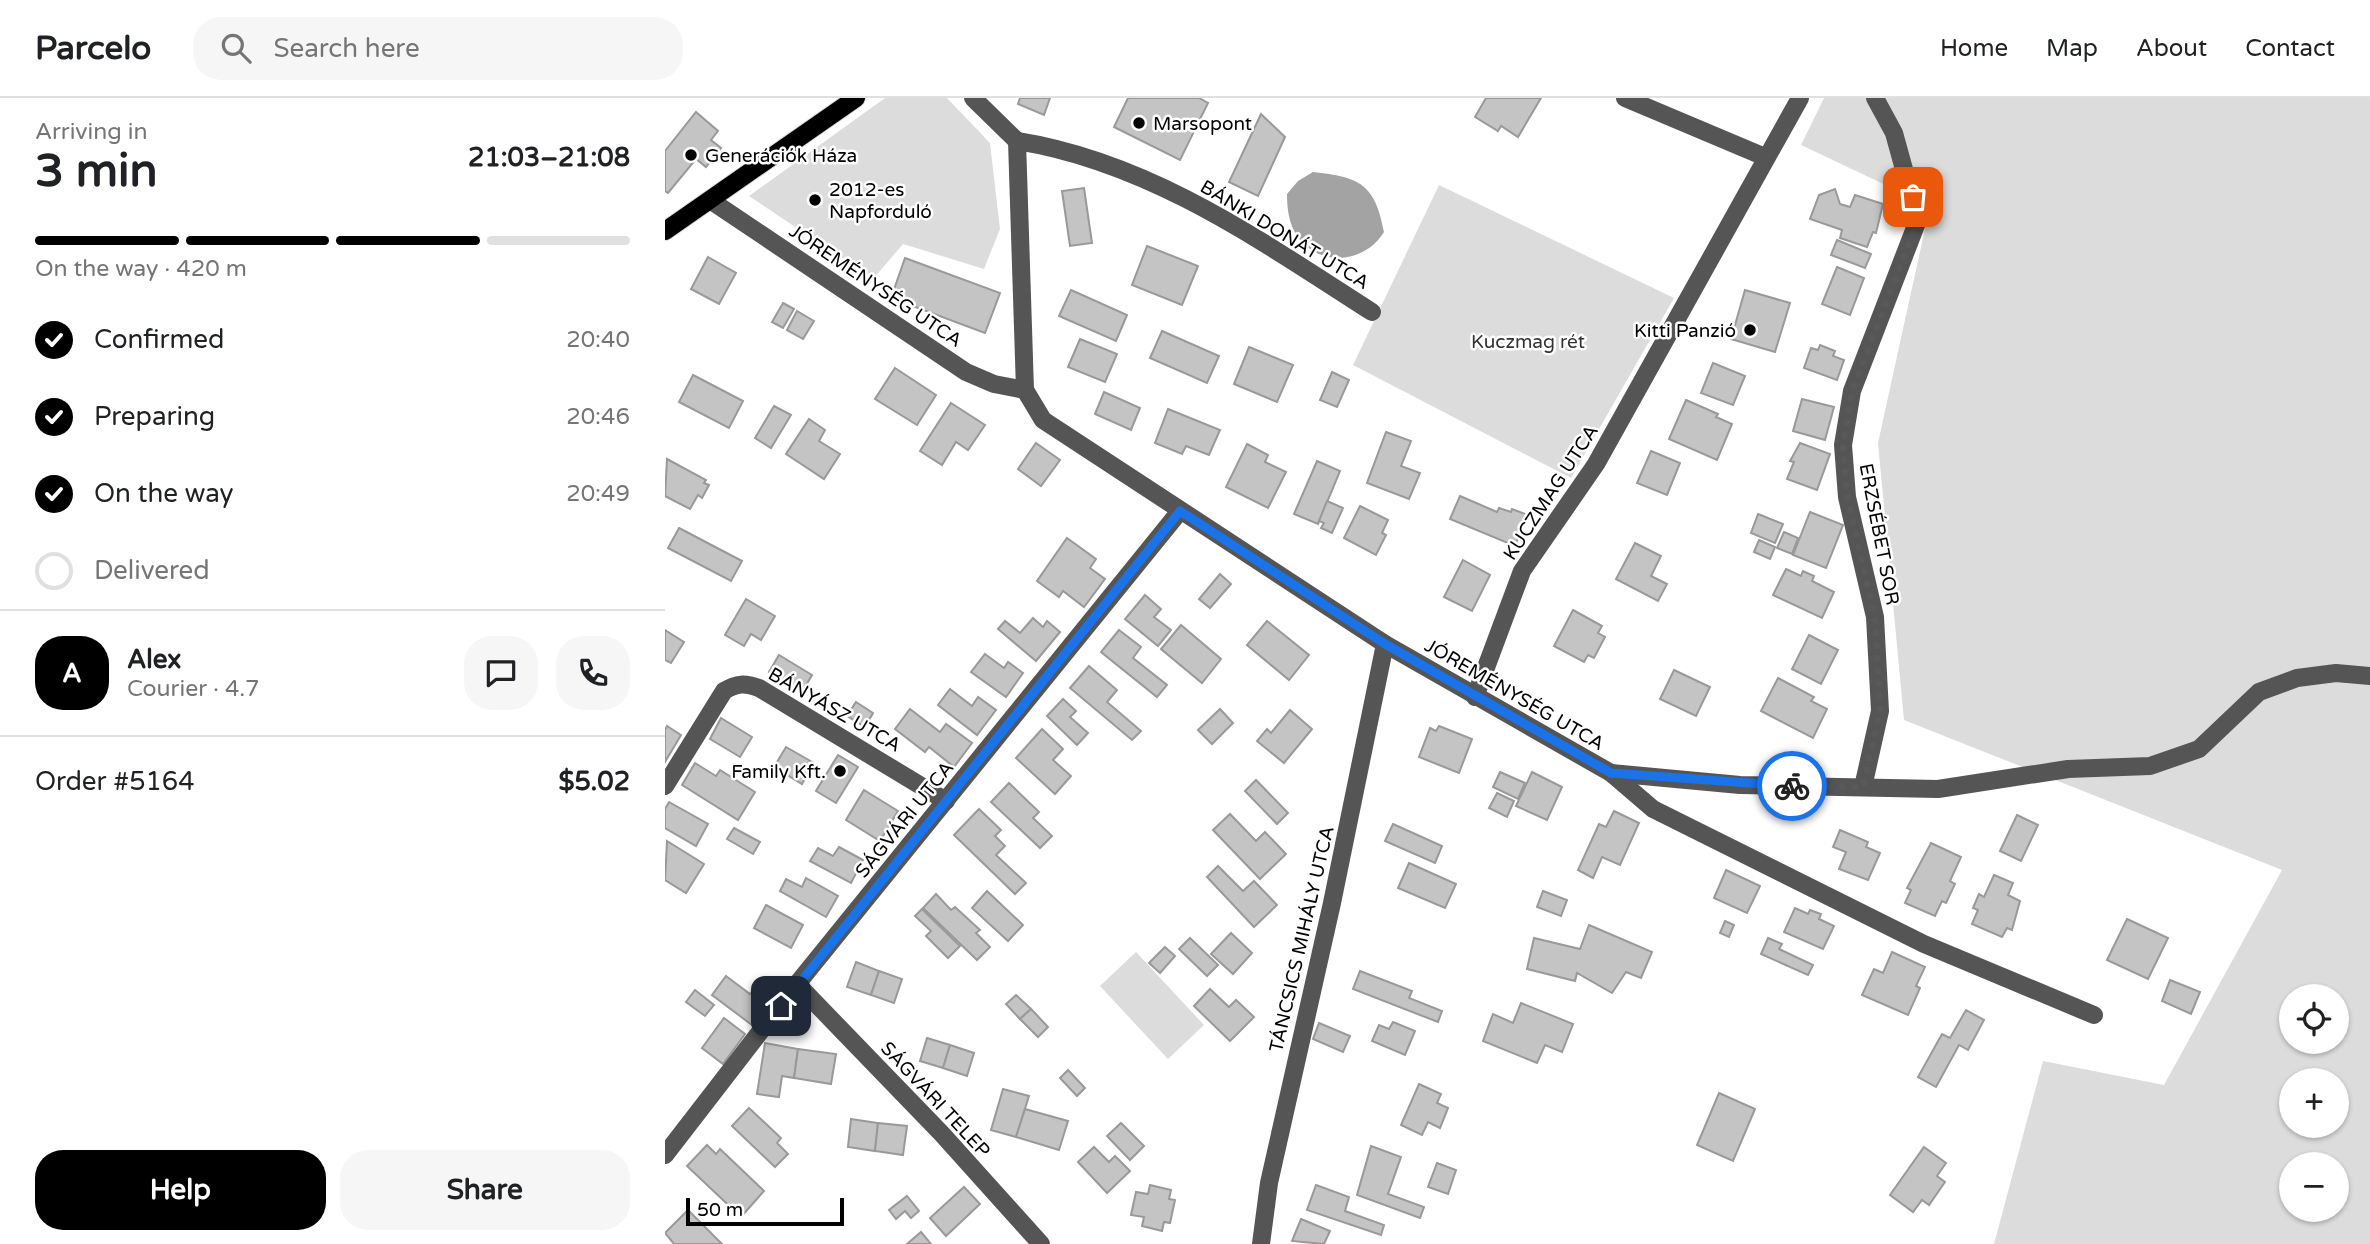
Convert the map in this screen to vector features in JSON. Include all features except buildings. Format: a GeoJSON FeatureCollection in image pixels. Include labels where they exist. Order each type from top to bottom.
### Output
{"type":"FeatureCollection","features":[{"type":"Feature","properties":{"kind":"main road"},"geometry":{"type":"LineString","coordinates":[[665,231],[856,98]]}},
{"type":"Feature","properties":{"kind":"street"},"geometry":{"type":"LineString","coordinates":[[973,98],[1017,141]]}},
{"type":"Feature","properties":{"kind":"street"},"geometry":{"type":"LineString","coordinates":[[1625,98],[1765,157]]}},
{"type":"Feature","properties":{"kind":"street","name":"KUCZMAG UTCA"},"geometry":{"type":"LineString","coordinates":[[1475,697],[1522,571],[1596,464],[1800,98]]}},
{"type":"Feature","properties":{"kind":"street","name":"ERZSÉBET SOR"},"geometry":{"type":"LineString","coordinates":[[1863,787],[1880,710],[1880,697],[1875,617],[1847,497],[1843,445],[1852,391],[1918,220],[1909,175],[1894,133],[1875,98]]}},
{"type":"Feature","properties":{"kind":"street","name":"JÓREMÉNYSÉG UTCA"},"geometry":{"type":"LineString","coordinates":[[1017,141],[1025,390],[1043,420],[1385,644],[1611,773],[1653,809],[1924,944],[2094,1015]]}},
{"type":"Feature","properties":{"kind":"street","name":"BÁNKI DONÁT UTCA"},"geometry":{"type":"LineString","coordinates":[[1017,141],[1063,148],[1198,202],[1372,312]]}},
{"type":"Feature","properties":{"kind":"street","name":"JÓREMÉNYSÉG UTCA"},"geometry":{"type":"LineString","coordinates":[[710,200],[966,372],[994,384],[1025,390]]}},
{"type":"Feature","properties":{"kind":"street","name":"SÁGVÁRI UTCA"},"geometry":{"type":"LineString","coordinates":[[665,1155],[797,984],[1180,511]]}},
{"type":"Feature","properties":{"kind":"street","name":"TÁNCSICS MIHÁLY UTCA"},"geometry":{"type":"LineString","coordinates":[[1261,1244],[1271,1174],[1332,903],[1385,644]]}},
{"type":"Feature","properties":{"kind":"street"},"geometry":{"type":"LineString","coordinates":[[1611,773],[1740,785],[1938,789],[2032,773],[2150,766],[2199,749],[2259,692],[2297,678],[2323,674],[2370,676]]}},
{"type":"Feature","properties":{"kind":"street","name":"BÁNYÁSZ UTCA"},"geometry":{"type":"LineString","coordinates":[[665,786],[725,691],[735,685],[746,684],[759,688],[946,801]]}},
{"type":"Feature","properties":{"kind":"street","name":"SÁGVÁRI TELEP"},"geometry":{"type":"LineString","coordinates":[[797,984],[942,1134],[1041,1244]]}},
{"type":"Feature","properties":{"kind":"street"},"geometry":{"type":"LineString","coordinates":[[1041,1244],[1048,1244]]}},
{"type":"Feature","properties":{"kind":"green space"},"geometry":{"type":"Polygon","coordinates":[[[885,98],[947,98],[990,143],[1000,229],[984,269],[903,244],[873,279],[749,196],[885,98]]]}},
{"type":"Feature","properties":{"kind":"green space"},"geometry":{"type":"Polygon","coordinates":[[[1824,98],[2370,98],[2370,1244],[1994,1244],[2043,1061],[2164,1085],[2282,870],[1904,720],[1878,443],[1930,206],[1801,145],[1824,98]]]}},
{"type":"Feature","properties":{"kind":"green space","name":"Kuczmag rét"},"geometry":{"type":"Polygon","coordinates":[[[1439,185],[1674,298],[1571,478],[1353,365],[1439,185]]]}},
{"type":"Feature","properties":{"kind":"green space"},"geometry":{"type":"Polygon","coordinates":[[[1136,952],[1204,1025],[1168,1059],[1100,986],[1136,952]]]}},
{"type":"Feature","properties":{"kind":"shaded area"},"geometry":{"type":"Polygon","coordinates":[[[1313,172],[1354,181],[1370,193],[1376,203],[1384,232],[1368,249],[1358,254],[1336,258],[1314,251],[1299,239],[1290,221],[1287,194],[1298,181],[1313,172]]]}},
{"type":"Feature","properties":{"kind":"way so far"},"geometry":{"type":"LineString","coordinates":[[1792,786],[1863,787],[1880,710],[1875,617],[1847,497],[1843,445],[1852,391],[1918,220],[1913,197]]}},
{"type":"Feature","properties":{"kind":"place","name":"Marsopont"},"geometry":{"type":"Point","coordinates":[1139,123]}},
{"type":"Feature","properties":{"kind":"place","name":"Generációk Háza"},"geometry":{"type":"Point","coordinates":[691,155]}},
{"type":"Feature","properties":{"kind":"place","name":"2012-es Napforduló"},"geometry":{"type":"Point","coordinates":[815,200]}},
{"type":"Feature","properties":{"kind":"place","name":"Kitti Panzió"},"geometry":{"type":"Point","coordinates":[1750,330]}},
{"type":"Feature","properties":{"kind":"place","name":"Family Kft."},"geometry":{"type":"Point","coordinates":[840,771]}},
{"type":"Feature","properties":{"kind":"route"},"geometry":{"type":"LineString","coordinates":[[781,1006],[1180,511],[1385,644],[1611,773],[1740,785],[1792,786]]}}]}
